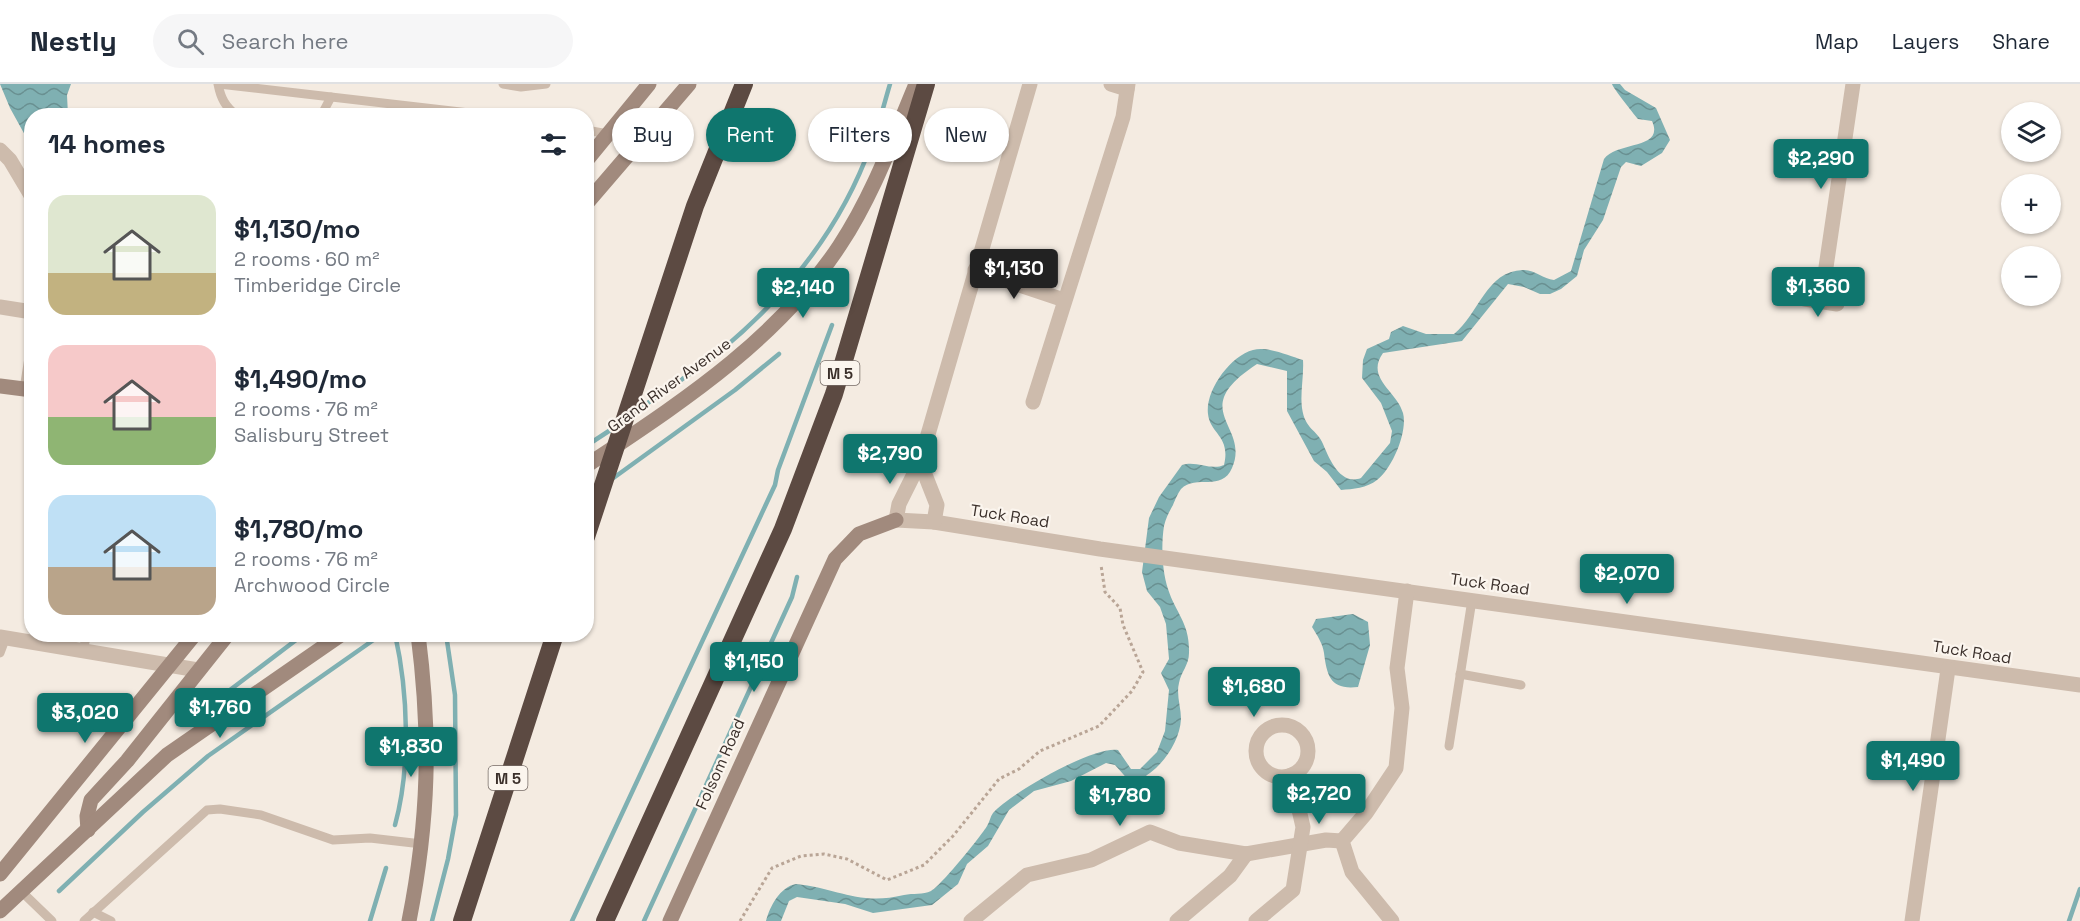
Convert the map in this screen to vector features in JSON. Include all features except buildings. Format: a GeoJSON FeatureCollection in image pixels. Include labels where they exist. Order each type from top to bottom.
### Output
{"type":"FeatureCollection","features":[{"type":"Feature","properties":{"kind":"highway"},"geometry":{"type":"LineString","coordinates":[[594,512],[695,206],[744,84]]}},
{"type":"Feature","properties":{"kind":"highway","name":"M 5"},"geometry":{"type":"LineString","coordinates":[[605,921],[787,519],[834,394],[926,84]]}},
{"type":"Feature","properties":{"kind":"highway","name":"M 5"},"geometry":{"type":"LineString","coordinates":[[462,921],[552,642]]}},
{"type":"Feature","properties":{"kind":"main road"},"geometry":{"type":"LineString","coordinates":[[594,152],[649,84]]}},
{"type":"Feature","properties":{"kind":"main road"},"geometry":{"type":"LineString","coordinates":[[594,195],[689,84]]}},
{"type":"Feature","properties":{"kind":"main road","name":"Grand River Avenue"},"geometry":{"type":"LineString","coordinates":[[594,460],[720,373],[782,318],[839,246],[858,215],[884,162],[916,84]]}},
{"type":"Feature","properties":{"kind":"main road"},"geometry":{"type":"LineString","coordinates":[[0,386],[24,388]]}},
{"type":"Feature","properties":{"kind":"main road","name":"Folsom Road"},"geometry":{"type":"LineString","coordinates":[[670,921],[836,560],[859,534],[896,520]]}},
{"type":"Feature","properties":{"kind":"main road"},"geometry":{"type":"LineString","coordinates":[[0,874],[189,642]]}},
{"type":"Feature","properties":{"kind":"main road"},"geometry":{"type":"LineString","coordinates":[[88,831],[87,816],[92,800],[221,642]]}},
{"type":"Feature","properties":{"kind":"main road"},"geometry":{"type":"LineString","coordinates":[[3,905],[22,892],[167,755],[330,642]]}},
{"type":"Feature","properties":{"kind":"main road"},"geometry":{"type":"LineString","coordinates":[[409,921],[422,844],[428,750],[419,642]]}},
{"type":"Feature","properties":{"kind":"street"},"geometry":{"type":"LineString","coordinates":[[896,520],[899,504],[920,462],[1030,84]]}},
{"type":"Feature","properties":{"kind":"street"},"geometry":{"type":"LineString","coordinates":[[1034,402],[1123,117],[1127,86],[1111,84]]}},
{"type":"Feature","properties":{"kind":"street"},"geometry":{"type":"LineString","coordinates":[[1821,301],[1853,84]]}},
{"type":"Feature","properties":{"kind":"street"},"geometry":{"type":"LineString","coordinates":[[0,150],[10,160],[24,184]]}},
{"type":"Feature","properties":{"kind":"street"},"geometry":{"type":"LineString","coordinates":[[975,270],[1064,300]]}},
{"type":"Feature","properties":{"kind":"street"},"geometry":{"type":"LineString","coordinates":[[1805,299],[1837,304]]}},
{"type":"Feature","properties":{"kind":"street"},"geometry":{"type":"LineString","coordinates":[[0,307],[24,311]]}},
{"type":"Feature","properties":{"kind":"street"},"geometry":{"type":"LineString","coordinates":[[920,462],[937,505],[934,522]]}},
{"type":"Feature","properties":{"kind":"street","name":"Tuck Road"},"geometry":{"type":"LineString","coordinates":[[896,520],[934,522],[1100,549],[1912,661],[1948,669],[2080,685]]}},
{"type":"Feature","properties":{"kind":"street"},"geometry":{"type":"LineString","coordinates":[[1342,841],[1366,813],[1396,768],[1402,708],[1397,668],[1407,591]]}},
{"type":"Feature","properties":{"kind":"street"},"geometry":{"type":"LineString","coordinates":[[3,637],[24,638]]}},
{"type":"Feature","properties":{"kind":"street"},"geometry":{"type":"LineString","coordinates":[[85,642],[198,670]]}},
{"type":"Feature","properties":{"kind":"street"},"geometry":{"type":"LineString","coordinates":[[1912,921],[1948,669]]}},
{"type":"Feature","properties":{"kind":"street"},"geometry":{"type":"LineString","coordinates":[[1256,921],[1293,890],[1303,826],[1292,775]]}},
{"type":"Feature","properties":{"kind":"street"},"geometry":{"type":"LineString","coordinates":[[971,921],[1026,875],[1091,860],[1150,832],[1179,843],[1233,849],[1246,854],[1299,847],[1326,840],[1342,841]]}},
{"type":"Feature","properties":{"kind":"street"},"geometry":{"type":"LineString","coordinates":[[1342,841],[1352,872],[1392,921]]}},
{"type":"Feature","properties":{"kind":"street"},"geometry":{"type":"LineString","coordinates":[[1177,921],[1230,876],[1246,854]]}},
{"type":"Feature","properties":{"kind":"lane"},"geometry":{"type":"LineString","coordinates":[[228,108],[220,97],[218,84],[407,108]]}},
{"type":"Feature","properties":{"kind":"lane"},"geometry":{"type":"LineString","coordinates":[[503,84],[521,87],[546,84]]}},
{"type":"Feature","properties":{"kind":"lane"},"geometry":{"type":"LineString","coordinates":[[325,108],[331,97]]}},
{"type":"Feature","properties":{"kind":"lane"},"geometry":{"type":"LineString","coordinates":[[594,131],[609,134]]}},
{"type":"Feature","properties":{"kind":"lane"},"geometry":{"type":"LineString","coordinates":[[1449,746],[1472,600]]}},
{"type":"Feature","properties":{"kind":"lane"},"geometry":{"type":"LineString","coordinates":[[0,653],[3,637]]}},
{"type":"Feature","properties":{"kind":"lane"},"geometry":{"type":"LineString","coordinates":[[1460,674],[1521,685]]}},
{"type":"Feature","properties":{"kind":"lane"},"geometry":{"type":"LineString","coordinates":[[84,921],[207,810],[220,809],[261,814],[333,840],[370,838],[422,844]]}},
{"type":"Feature","properties":{"kind":"lane"},"geometry":{"type":"LineString","coordinates":[[22,892],[52,921]]}},
{"type":"Feature","properties":{"kind":"lane"},"geometry":{"type":"LineString","coordinates":[[93,912],[111,921]]}},
{"type":"Feature","properties":{"kind":"path"},"geometry":{"type":"LineString","coordinates":[[740,921],[772,868],[801,856],[824,854],[847,859],[887,880],[924,865],[953,836],[999,779],[1019,769],[1040,751],[1099,726],[1109,717],[1132,691],[1143,672],[1123,625],[1120,608],[1105,592],[1100,549]]}},
{"type":"Feature","properties":{"kind":"water"},"geometry":{"type":"Polygon","coordinates":[[[0,84],[71,84],[67,95],[68,108],[24,108],[24,133],[0,84]]]}},
{"type":"Feature","properties":{"kind":"water"},"geometry":{"type":"Polygon","coordinates":[[[1612,84],[1620,84],[1625,90],[1656,108],[1670,140],[1662,153],[1641,166],[1626,162],[1621,167],[1603,220],[1584,250],[1577,276],[1561,289],[1550,294],[1540,294],[1524,287],[1508,284],[1462,341],[1383,353],[1378,362],[1380,377],[1400,405],[1404,421],[1398,450],[1388,468],[1377,480],[1355,489],[1341,490],[1327,472],[1314,461],[1287,411],[1287,371],[1257,364],[1236,380],[1225,394],[1222,406],[1236,453],[1232,468],[1222,479],[1194,483],[1181,489],[1164,526],[1162,550],[1164,574],[1171,598],[1185,626],[1189,653],[1178,687],[1181,719],[1178,734],[1167,756],[1156,768],[1139,781],[1131,783],[1115,765],[1106,763],[1071,781],[1034,791],[1009,810],[988,846],[967,864],[958,884],[932,905],[873,913],[845,904],[797,897],[789,901],[781,921],[766,921],[776,898],[785,889],[796,884],[874,898],[931,891],[969,850],[987,826],[993,813],[1033,784],[1072,763],[1106,751],[1118,750],[1131,769],[1140,769],[1157,752],[1165,731],[1169,690],[1161,673],[1169,659],[1166,624],[1160,607],[1147,591],[1142,572],[1149,518],[1159,497],[1182,465],[1219,467],[1224,465],[1223,441],[1212,426],[1208,414],[1211,395],[1221,376],[1236,359],[1253,350],[1272,350],[1303,360],[1302,402],[1306,421],[1320,439],[1336,469],[1347,478],[1361,478],[1390,443],[1392,431],[1381,403],[1362,378],[1363,360],[1367,349],[1389,339],[1391,332],[1403,326],[1426,334],[1454,334],[1463,326],[1492,285],[1510,272],[1527,270],[1554,280],[1571,271],[1604,159],[1610,153],[1646,141],[1652,137],[1654,130],[1652,121],[1638,119],[1612,84]]]}},
{"type":"Feature","properties":{"kind":"water"},"geometry":{"type":"Polygon","coordinates":[[[1353,614],[1368,622],[1370,645],[1358,687],[1342,686],[1332,680],[1320,640],[1312,627],[1316,619],[1353,614]]]}},
{"type":"Feature","properties":{"kind":"waterway"},"geometry":{"type":"LineString","coordinates":[[634,413],[719,352],[767,308],[809,259],[828,232],[859,175],[890,84]]}},
{"type":"Feature","properties":{"kind":"waterway"},"geometry":{"type":"LineString","coordinates":[[572,921],[775,485],[778,470],[832,325]]}},
{"type":"Feature","properties":{"kind":"waterway"},"geometry":{"type":"LineString","coordinates":[[612,479],[735,390],[779,354]]}},
{"type":"Feature","properties":{"kind":"waterway"},"geometry":{"type":"LineString","coordinates":[[594,441],[615,427]]}},
{"type":"Feature","properties":{"kind":"waterway"},"geometry":{"type":"LineString","coordinates":[[644,921],[792,597],[797,577]]}},
{"type":"Feature","properties":{"kind":"waterway"},"geometry":{"type":"LineString","coordinates":[[222,696],[293,642]]}},
{"type":"Feature","properties":{"kind":"waterway"},"geometry":{"type":"LineString","coordinates":[[59,891],[143,812],[208,756],[371,642]]}},
{"type":"Feature","properties":{"kind":"waterway"},"geometry":{"type":"LineString","coordinates":[[395,825],[404,779],[406,730],[403,680],[396,642]]}},
{"type":"Feature","properties":{"kind":"waterway"},"geometry":{"type":"LineString","coordinates":[[432,921],[448,859],[456,815],[455,695],[447,642]]}},
{"type":"Feature","properties":{"kind":"waterway"},"geometry":{"type":"LineString","coordinates":[[370,921],[386,868]]}},
{"type":"Feature","properties":{"kind":"waterway"},"geometry":{"type":"LineString","coordinates":[[2069,921],[2080,889]]}}]}
